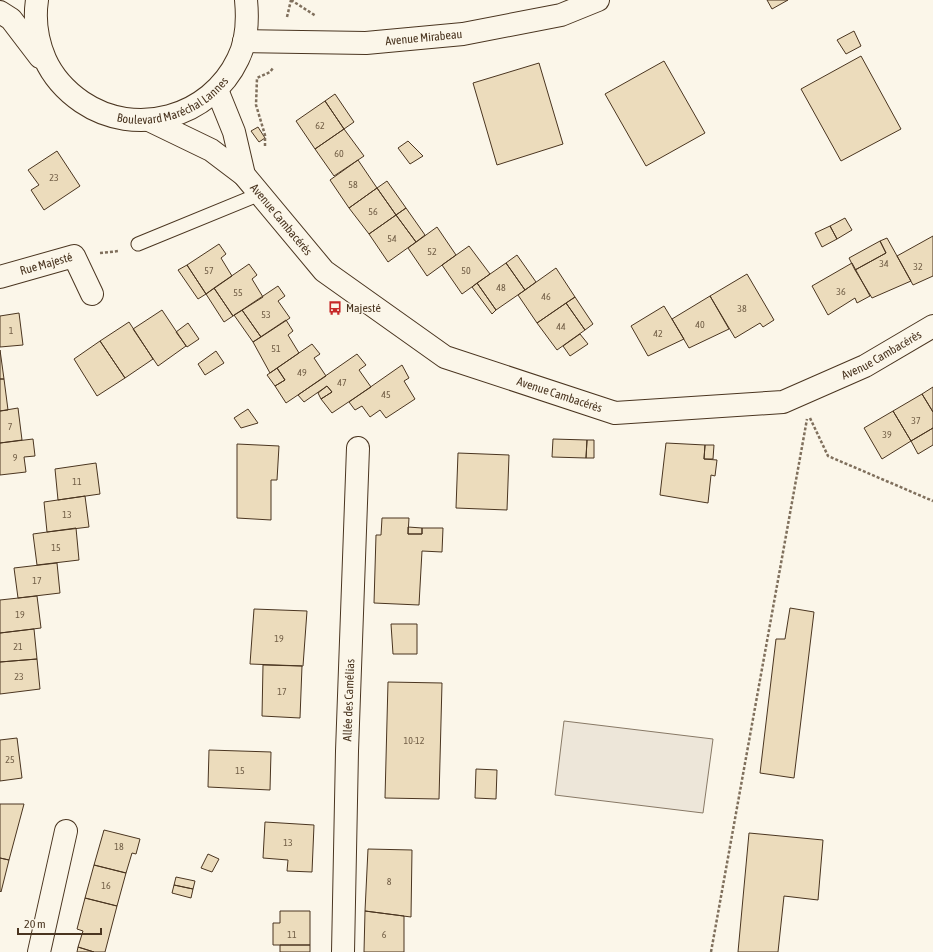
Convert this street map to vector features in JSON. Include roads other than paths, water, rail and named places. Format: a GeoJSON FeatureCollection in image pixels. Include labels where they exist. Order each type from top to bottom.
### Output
{"type":"FeatureCollection","features":[{"type":"Feature","properties":{"kind":"street","name":"Boulevard Maréchal Lannes"},"geometry":{"type":"LineString","coordinates":[[37,0],[35,13],[39,43],[51,71]]}},
{"type":"Feature","properties":{"kind":"street","name":"Boulevard Maréchal Lannes"},"geometry":{"type":"LineString","coordinates":[[0,12],[11,19],[70,94],[94,110],[122,120],[151,121],[175,115],[197,105],[217,90],[229,75],[238,59],[244,41],[248,15],[246,0]]}},
{"type":"Feature","properties":{"kind":"street","name":"Avenue Mirabeau"},"geometry":{"type":"LineString","coordinates":[[244,41],[366,43],[463,34],[561,15],[598,0]]}},
{"type":"Feature","properties":{"kind":"street","name":"Avenue Cambacérès"},"geometry":{"type":"LineString","coordinates":[[217,90],[234,132],[244,174]]}},
{"type":"Feature","properties":{"kind":"street","name":"Avenue Cambacérès"},"geometry":{"type":"LineString","coordinates":[[151,121],[211,150],[244,174],[324,271],[445,357],[615,413],[783,402],[865,366],[933,326]]}},
{"type":"Feature","properties":{"kind":"street","name":"Rue Majesté"},"geometry":{"type":"LineString","coordinates":[[0,277],[74,256],[92,294]]}},
{"type":"Feature","properties":{"kind":"street","name":"Allée des Camélias"},"geometry":{"type":"LineString","coordinates":[[343,952],[347,751],[358,448]]}},
{"type":"Feature","properties":{"kind":"street"},"geometry":{"type":"LineString","coordinates":[[39,952],[66,831]]}},
{"type":"Feature","properties":{"kind":"lane"},"geometry":{"type":"LineString","coordinates":[[138,244],[260,194]]}},
{"type":"Feature","properties":{"kind":"place","name":"Majesté"},"geometry":{"type":"Point","coordinates":[335,308]}}]}
